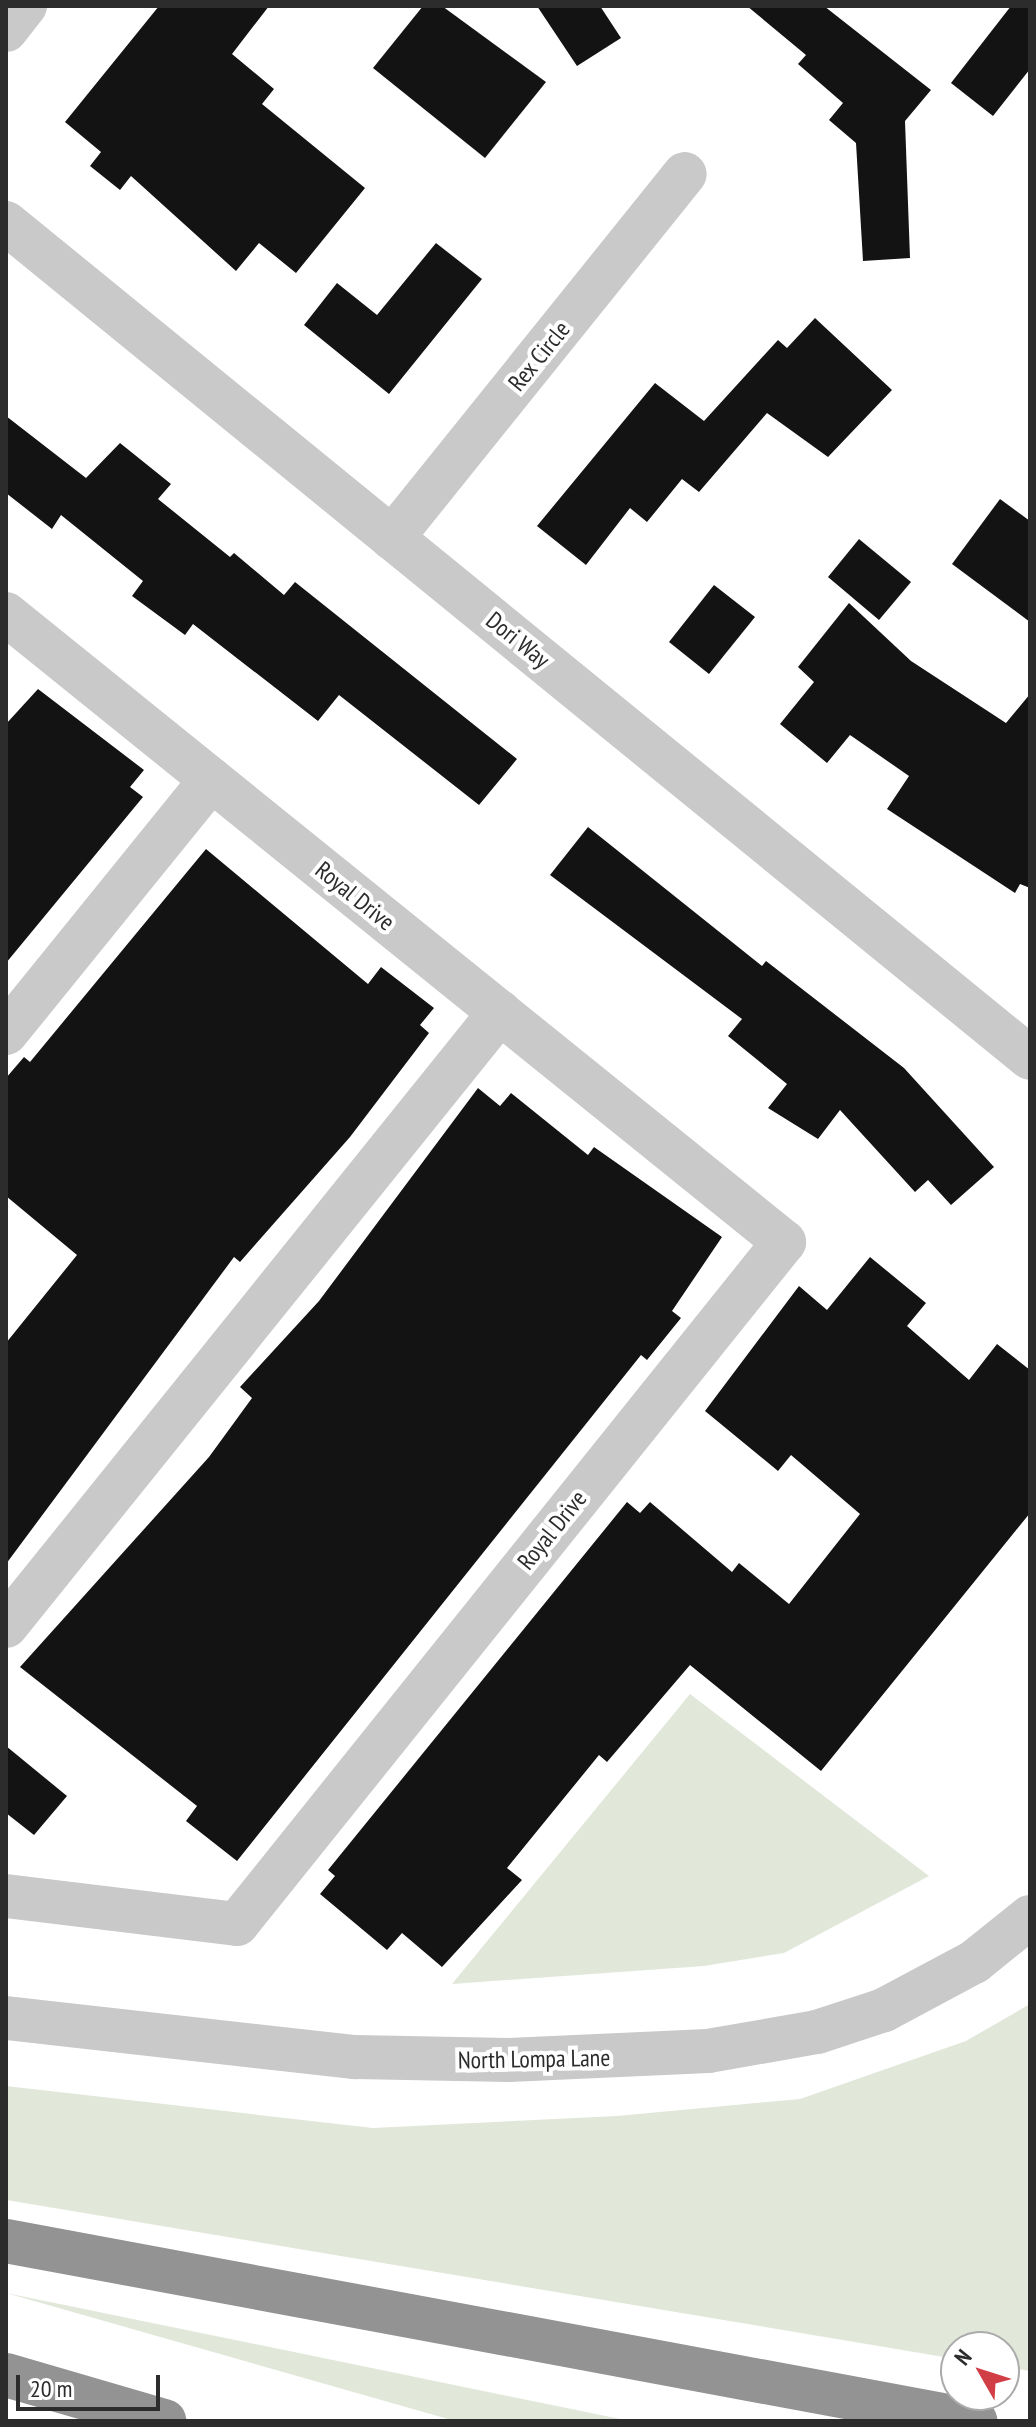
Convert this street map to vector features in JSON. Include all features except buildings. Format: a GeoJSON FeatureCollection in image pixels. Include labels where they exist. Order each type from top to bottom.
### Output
{"type":"FeatureCollection","features":[{"type":"Feature","properties":{"kind":"highway"},"geometry":{"type":"LineString","coordinates":[[6,2241],[975,2421]]}},
{"type":"Feature","properties":{"kind":"highway"},"geometry":{"type":"LineString","coordinates":[[6,2375],[164,2421]]}},
{"type":"Feature","properties":{"kind":"street"},"geometry":{"type":"LineString","coordinates":[[6,30],[25,6]]}},
{"type":"Feature","properties":{"kind":"street","name":"Rex Circle"},"geometry":{"type":"LineString","coordinates":[[392,538],[685,174]]}},
{"type":"Feature","properties":{"kind":"street","name":"Dori Way"},"geometry":{"type":"LineString","coordinates":[[6,223],[1030,1058]]}},
{"type":"Feature","properties":{"kind":"street","name":"Royal Drive"},"geometry":{"type":"LineString","coordinates":[[6,614],[784,1242],[237,1924],[6,1896]]}},
{"type":"Feature","properties":{"kind":"street"},"geometry":{"type":"LineString","coordinates":[[6,1033],[211,780]]}},
{"type":"Feature","properties":{"kind":"street"},"geometry":{"type":"LineString","coordinates":[[6,1626],[500,1012]]}},
{"type":"Feature","properties":{"kind":"street","name":"North Lompa Lane"},"geometry":{"type":"LineString","coordinates":[[6,2018],[355,2057],[525,2060],[708,2051],[817,2032],[884,2010],[966,1968],[1030,1917]]}},
{"type":"Feature","properties":{"kind":"shaded area"},"geometry":{"type":"Polygon","coordinates":[[[690,1694],[929,1876],[784,1953],[704,1966],[452,1984],[690,1694]]]}},
{"type":"Feature","properties":{"kind":"shaded area"},"geometry":{"type":"Polygon","coordinates":[[[1030,2004],[1030,2371],[1020,2369],[1020,2331],[940,2331],[940,2356],[6,2200],[6,2086],[373,2128],[617,2116],[800,2099],[966,2041],[1030,2004]]]}},
{"type":"Feature","properties":{"kind":"shaded area"},"geometry":{"type":"Polygon","coordinates":[[[6,2293],[630,2421],[455,2421],[6,2293]]]}}]}
